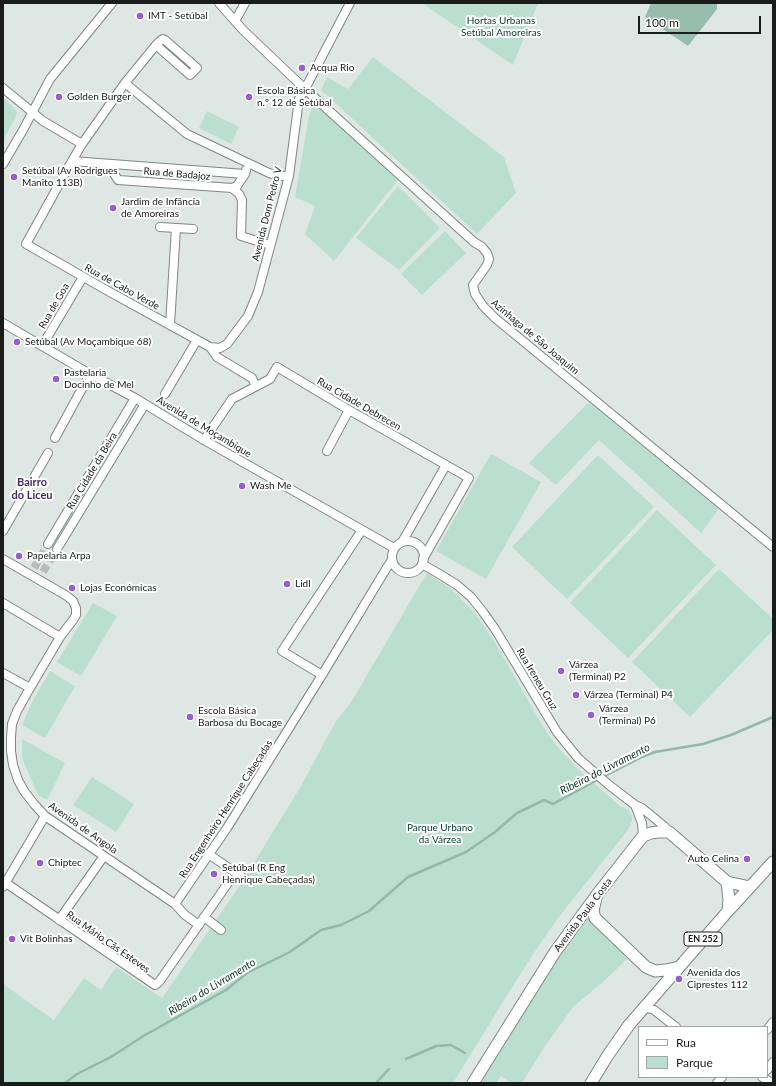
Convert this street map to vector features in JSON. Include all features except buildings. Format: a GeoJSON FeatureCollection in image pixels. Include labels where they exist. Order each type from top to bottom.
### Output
{"type":"FeatureCollection","features":[{"type":"Feature","properties":{"kind":"main road"},"geometry":{"type":"LineString","coordinates":[[643,836],[651,833],[668,832],[727,882],[750,887]]}},
{"type":"Feature","properties":{"kind":"main road","name":"Avenida Paula Costa"},"geometry":{"type":"LineString","coordinates":[[473,1083],[555,952],[643,836]]}},
{"type":"Feature","properties":{"kind":"main road","name":"EN 252"},"geometry":{"type":"LineString","coordinates":[[591,1083],[629,1025],[773,862]]}},
{"type":"Feature","properties":{"kind":"main road"},"geometry":{"type":"LineString","coordinates":[[727,882],[729,900],[728,912]]}},
{"type":"Feature","properties":{"kind":"main road"},"geometry":{"type":"LineString","coordinates":[[596,896],[593,911],[595,918],[646,967],[655,971],[679,967]]}},
{"type":"Feature","properties":{"kind":"street"},"geometry":{"type":"LineString","coordinates":[[3,164],[54,74],[112,3]]}},
{"type":"Feature","properties":{"kind":"street"},"geometry":{"type":"LineString","coordinates":[[219,3],[243,30],[305,89]]}},
{"type":"Feature","properties":{"kind":"street"},"geometry":{"type":"LineString","coordinates":[[235,21],[245,3]]}},
{"type":"Feature","properties":{"kind":"street","name":"Avenida Dom Pedro V"},"geometry":{"type":"LineString","coordinates":[[210,347],[220,348],[227,344],[248,316],[258,292],[289,176],[300,99],[350,3]]}},
{"type":"Feature","properties":{"kind":"street"},"geometry":{"type":"LineString","coordinates":[[72,160],[125,83],[156,45],[161,40],[165,40],[197,68],[190,75],[156,45]]}},
{"type":"Feature","properties":{"kind":"street"},"geometry":{"type":"LineString","coordinates":[[125,83],[187,134],[248,164],[275,175],[289,176]]}},
{"type":"Feature","properties":{"kind":"street"},"geometry":{"type":"LineString","coordinates":[[3,88],[43,121],[82,144]]}},
{"type":"Feature","properties":{"kind":"street","name":"Azinhaga de São Joaquim"},"geometry":{"type":"LineString","coordinates":[[305,89],[482,248],[489,258],[487,265],[474,285],[474,290],[483,306],[495,318],[773,548]]}},
{"type":"Feature","properties":{"kind":"street","name":"Rua de Badajoz"},"geometry":{"type":"LineString","coordinates":[[72,160],[245,174]]}},
{"type":"Feature","properties":{"kind":"street","name":"Rua de Cabo Verde"},"geometry":{"type":"LineString","coordinates":[[72,160],[26,244],[210,347],[217,357],[252,378],[256,386]]}},
{"type":"Feature","properties":{"kind":"street","name":"Rua de Badajoz"},"geometry":{"type":"LineString","coordinates":[[111,164],[113,172],[118,180],[232,188]]}},
{"type":"Feature","properties":{"kind":"street"},"geometry":{"type":"LineString","coordinates":[[248,164],[245,174],[237,186],[232,188],[238,193],[242,200],[241,236],[270,245]]}},
{"type":"Feature","properties":{"kind":"street"},"geometry":{"type":"LineString","coordinates":[[160,227],[193,229]]}},
{"type":"Feature","properties":{"kind":"street"},"geometry":{"type":"LineString","coordinates":[[170,325],[176,228]]}},
{"type":"Feature","properties":{"kind":"street","name":"Rua de Goa"},"geometry":{"type":"LineString","coordinates":[[42,346],[83,277]]}},
{"type":"Feature","properties":{"kind":"street","name":"Avenida de Moçambique"},"geometry":{"type":"LineString","coordinates":[[3,323],[394,548]]}},
{"type":"Feature","properties":{"kind":"street"},"geometry":{"type":"LineString","coordinates":[[165,394],[197,340]]}},
{"type":"Feature","properties":{"kind":"street","name":"Rua Cidade Debrecen"},"geometry":{"type":"LineString","coordinates":[[204,440],[232,399],[270,379],[277,367],[469,478],[423,562]]}},
{"type":"Feature","properties":{"kind":"street"},"geometry":{"type":"LineString","coordinates":[[55,438],[90,374]]}},
{"type":"Feature","properties":{"kind":"street","name":"Rua Cidade da Beira"},"geometry":{"type":"LineString","coordinates":[[48,544],[135,398]]}},
{"type":"Feature","properties":{"kind":"street","name":"Rua Cidade da Beira"},"geometry":{"type":"LineString","coordinates":[[57,550],[145,404]]}},
{"type":"Feature","properties":{"kind":"street"},"geometry":{"type":"LineString","coordinates":[[327,451],[349,410]]}},
{"type":"Feature","properties":{"kind":"street"},"geometry":{"type":"LineString","coordinates":[[3,531],[48,453]]}},
{"type":"Feature","properties":{"kind":"street"},"geometry":{"type":"LineString","coordinates":[[402,542],[411,541],[419,546],[424,555],[423,562],[415,571],[406,572],[397,568],[392,560],[394,548],[402,542],[446,465]]}},
{"type":"Feature","properties":{"kind":"street"},"geometry":{"type":"LineString","coordinates":[[322,675],[282,651],[362,530]]}},
{"type":"Feature","properties":{"kind":"street","name":"Avenida de Angola"},"geometry":{"type":"LineString","coordinates":[[3,559],[67,596],[76,608],[76,615],[60,637],[30,688],[17,711],[12,724],[10,751],[18,780],[24,791],[45,816],[175,904],[185,915],[199,925]]}},
{"type":"Feature","properties":{"kind":"street","name":"Rua Engenheiro Henrique Cabeçadas"},"geometry":{"type":"LineString","coordinates":[[175,904],[210,855],[392,560]]}},
{"type":"Feature","properties":{"kind":"street","name":"Rua Ireneu Cruz"},"geometry":{"type":"LineString","coordinates":[[423,562],[457,585],[476,602],[495,629],[557,732],[574,754],[609,785],[653,817],[665,827],[668,832]]}},
{"type":"Feature","properties":{"kind":"street"},"geometry":{"type":"LineString","coordinates":[[23,571],[34,568]]}},
{"type":"Feature","properties":{"kind":"street"},"geometry":{"type":"LineString","coordinates":[[43,572],[46,583]]}},
{"type":"Feature","properties":{"kind":"street"},"geometry":{"type":"LineString","coordinates":[[3,604],[60,637]]}},
{"type":"Feature","properties":{"kind":"street"},"geometry":{"type":"LineString","coordinates":[[3,673],[30,688]]}},
{"type":"Feature","properties":{"kind":"street"},"geometry":{"type":"LineString","coordinates":[[3,733],[11,737]]}},
{"type":"Feature","properties":{"kind":"street"},"geometry":{"type":"LineString","coordinates":[[635,805],[642,823],[643,836]]}},
{"type":"Feature","properties":{"kind":"street"},"geometry":{"type":"LineString","coordinates":[[4,884],[45,816]]}},
{"type":"Feature","properties":{"kind":"street"},"geometry":{"type":"LineString","coordinates":[[210,855],[246,880]]}},
{"type":"Feature","properties":{"kind":"street"},"geometry":{"type":"LineString","coordinates":[[59,920],[104,856]]}},
{"type":"Feature","properties":{"kind":"street","name":"Rua Mário Cãs Esteves"},"geometry":{"type":"LineString","coordinates":[[4,884],[155,985],[160,982],[228,882]]}},
{"type":"Feature","properties":{"kind":"street"},"geometry":{"type":"LineString","coordinates":[[204,917],[221,930]]}},
{"type":"Feature","properties":{"kind":"street"},"geometry":{"type":"LineString","coordinates":[[644,1007],[654,1010],[675,1026]]}},
{"type":"Feature","properties":{"kind":"green space","name":"Hortas Urbanas Setúbal Amoreiras"},"geometry":{"type":"Polygon","coordinates":[[[422,3],[538,3],[513,65],[422,3]]]}},
{"type":"Feature","properties":{"kind":"green space"},"geometry":{"type":"Polygon","coordinates":[[[651,3],[717,3],[717,9],[688,46],[645,17],[651,3]]]}},
{"type":"Feature","properties":{"kind":"green space"},"geometry":{"type":"Polygon","coordinates":[[[373,57],[504,157],[516,193],[477,234],[321,90],[327,77],[348,89],[373,57]]]}},
{"type":"Feature","properties":{"kind":"green space"},"geometry":{"type":"Polygon","coordinates":[[[3,98],[17,112],[15,119],[3,140],[3,98]]]}},
{"type":"Feature","properties":{"kind":"green space"},"geometry":{"type":"Polygon","coordinates":[[[314,102],[398,180],[334,261],[305,234],[315,206],[295,197],[309,116],[314,102]]]}},
{"type":"Feature","properties":{"kind":"green space"},"geometry":{"type":"Polygon","coordinates":[[[207,111],[239,127],[231,144],[199,128],[207,111]]]}},
{"type":"Feature","properties":{"kind":"green space"},"geometry":{"type":"Polygon","coordinates":[[[398,186],[440,228],[399,270],[356,238],[398,186]]]}},
{"type":"Feature","properties":{"kind":"green space"},"geometry":{"type":"Polygon","coordinates":[[[445,231],[466,253],[422,295],[401,274],[445,231]]]}},
{"type":"Feature","properties":{"kind":"green space"},"geometry":{"type":"Polygon","coordinates":[[[589,402],[719,509],[701,533],[599,440],[556,485],[529,463],[589,402]]]}},
{"type":"Feature","properties":{"kind":"green space"},"geometry":{"type":"Polygon","coordinates":[[[491,454],[541,482],[486,579],[436,551],[491,454]]]}},
{"type":"Feature","properties":{"kind":"green space"},"geometry":{"type":"Polygon","coordinates":[[[598,455],[654,507],[567,599],[512,547],[598,455]]]}},
{"type":"Feature","properties":{"kind":"green space"},"geometry":{"type":"Polygon","coordinates":[[[657,510],[716,565],[628,658],[570,603],[657,510]]]}},
{"type":"Feature","properties":{"kind":"green space"},"geometry":{"type":"Polygon","coordinates":[[[719,569],[773,619],[773,630],[690,717],[632,662],[719,569]]]}},
{"type":"Feature","properties":{"kind":"green space","name":"Parque Urbano da Várzea"},"geometry":{"type":"Polygon","coordinates":[[[427,573],[450,588],[474,612],[494,641],[554,743],[579,770],[620,806],[629,810],[632,817],[629,828],[624,835],[558,918],[542,941],[453,1083],[3,1083],[3,984],[54,1020],[84,978],[101,990],[116,967],[162,998],[241,884],[301,786],[336,721],[350,704],[427,573]]]}},
{"type":"Feature","properties":{"kind":"green space"},"geometry":{"type":"Polygon","coordinates":[[[93,603],[117,616],[81,676],[57,662],[93,603]]]}},
{"type":"Feature","properties":{"kind":"green space"},"geometry":{"type":"Polygon","coordinates":[[[50,671],[75,686],[45,738],[22,725],[32,702],[50,671]]]}},
{"type":"Feature","properties":{"kind":"green space"},"geometry":{"type":"Polygon","coordinates":[[[22,739],[65,763],[47,800],[38,795],[22,758],[22,739]]]}},
{"type":"Feature","properties":{"kind":"green space"},"geometry":{"type":"Polygon","coordinates":[[[92,777],[134,804],[116,832],[73,805],[92,777]]]}},
{"type":"Feature","properties":{"kind":"green space"},"geometry":{"type":"Polygon","coordinates":[[[590,911],[593,922],[627,959],[573,1007],[545,1046],[522,1083],[511,1083],[501,1076],[496,1083],[478,1083],[566,943],[590,911]]]}},
{"type":"Feature","properties":{"kind":"waterway","name":"Ribeira do Livramento"},"geometry":{"type":"LineString","coordinates":[[603,777],[655,752],[703,744],[731,735],[773,717]]}},
{"type":"Feature","properties":{"kind":"waterway","name":"Ribeira do Livramento"},"geometry":{"type":"LineString","coordinates":[[65,1083],[77,1074],[111,1057],[145,1035],[226,990],[247,973],[290,952],[321,930],[341,925],[369,911],[408,877],[466,852],[495,832],[517,813],[544,800],[553,804],[599,779]]}},
{"type":"Feature","properties":{"kind":"waterway"},"geometry":{"type":"LineString","coordinates":[[406,1059],[436,1046],[451,1045],[465,1053]]}},
{"type":"Feature","properties":{"kind":"waterway"},"geometry":{"type":"LineString","coordinates":[[376,1083],[389,1069]]}},
{"type":"Feature","properties":{"kind":"tunnel"},"geometry":{"type":"LineString","coordinates":[[34,568],[48,544]]}},
{"type":"Feature","properties":{"kind":"tunnel"},"geometry":{"type":"LineString","coordinates":[[43,572],[57,549]]}},
{"type":"Feature","properties":{"kind":"place","name":"IMT - Setúbal"},"geometry":{"type":"Point","coordinates":[140,16]}},
{"type":"Feature","properties":{"kind":"place","name":"Acqua Rio"},"geometry":{"type":"Point","coordinates":[302,68]}},
{"type":"Feature","properties":{"kind":"place","name":"Golden Burger"},"geometry":{"type":"Point","coordinates":[59,97]}},
{"type":"Feature","properties":{"kind":"place","name":"Escola Básica n.º 12 de Setúbal"},"geometry":{"type":"Point","coordinates":[249,97]}},
{"type":"Feature","properties":{"kind":"place","name":"Setúbal (Av Rodrigues Manito 113B)"},"geometry":{"type":"Point","coordinates":[14,177]}},
{"type":"Feature","properties":{"kind":"place","name":"Jardim de Infância de Amoreiras"},"geometry":{"type":"Point","coordinates":[113,208]}},
{"type":"Feature","properties":{"kind":"place","name":"Setúbal (Av Moçambique 68)"},"geometry":{"type":"Point","coordinates":[17,342]}},
{"type":"Feature","properties":{"kind":"place","name":"Pastelaria Docinho de Mel"},"geometry":{"type":"Point","coordinates":[56,379]}},
{"type":"Feature","properties":{"kind":"place","name":"Wash Me"},"geometry":{"type":"Point","coordinates":[242,486]}},
{"type":"Feature","properties":{"kind":"place","name":"Papelaria Arpa"},"geometry":{"type":"Point","coordinates":[19,556]}},
{"type":"Feature","properties":{"kind":"place","name":"Lidl"},"geometry":{"type":"Point","coordinates":[287,584]}},
{"type":"Feature","properties":{"kind":"place","name":"Lojas Económicas"},"geometry":{"type":"Point","coordinates":[72,588]}},
{"type":"Feature","properties":{"kind":"place","name":"Várzea (Terminal) P2"},"geometry":{"type":"Point","coordinates":[561,671]}},
{"type":"Feature","properties":{"kind":"place","name":"Várzea (Terminal) P4"},"geometry":{"type":"Point","coordinates":[576,695]}},
{"type":"Feature","properties":{"kind":"place","name":"Várzea (Terminal) P6"},"geometry":{"type":"Point","coordinates":[591,715]}},
{"type":"Feature","properties":{"kind":"place","name":"Escola Básica Barbosa du Bocage"},"geometry":{"type":"Point","coordinates":[190,717]}},
{"type":"Feature","properties":{"kind":"place","name":"Auto Celina"},"geometry":{"type":"Point","coordinates":[747,859]}},
{"type":"Feature","properties":{"kind":"place","name":"Chiptec"},"geometry":{"type":"Point","coordinates":[40,863]}},
{"type":"Feature","properties":{"kind":"place","name":"Setúbal (R Eng Henrique Cabeçadas)"},"geometry":{"type":"Point","coordinates":[214,874]}},
{"type":"Feature","properties":{"kind":"place","name":"Vit Bolinhas"},"geometry":{"type":"Point","coordinates":[12,939]}},
{"type":"Feature","properties":{"kind":"place","name":"Avenida dos Ciprestes 112"},"geometry":{"type":"Point","coordinates":[679,979]}},
{"type":"Feature","properties":{"kind":"district","name":"Bairro do Liceu"},"geometry":{"type":"Point","coordinates":[32,488]}}]}
